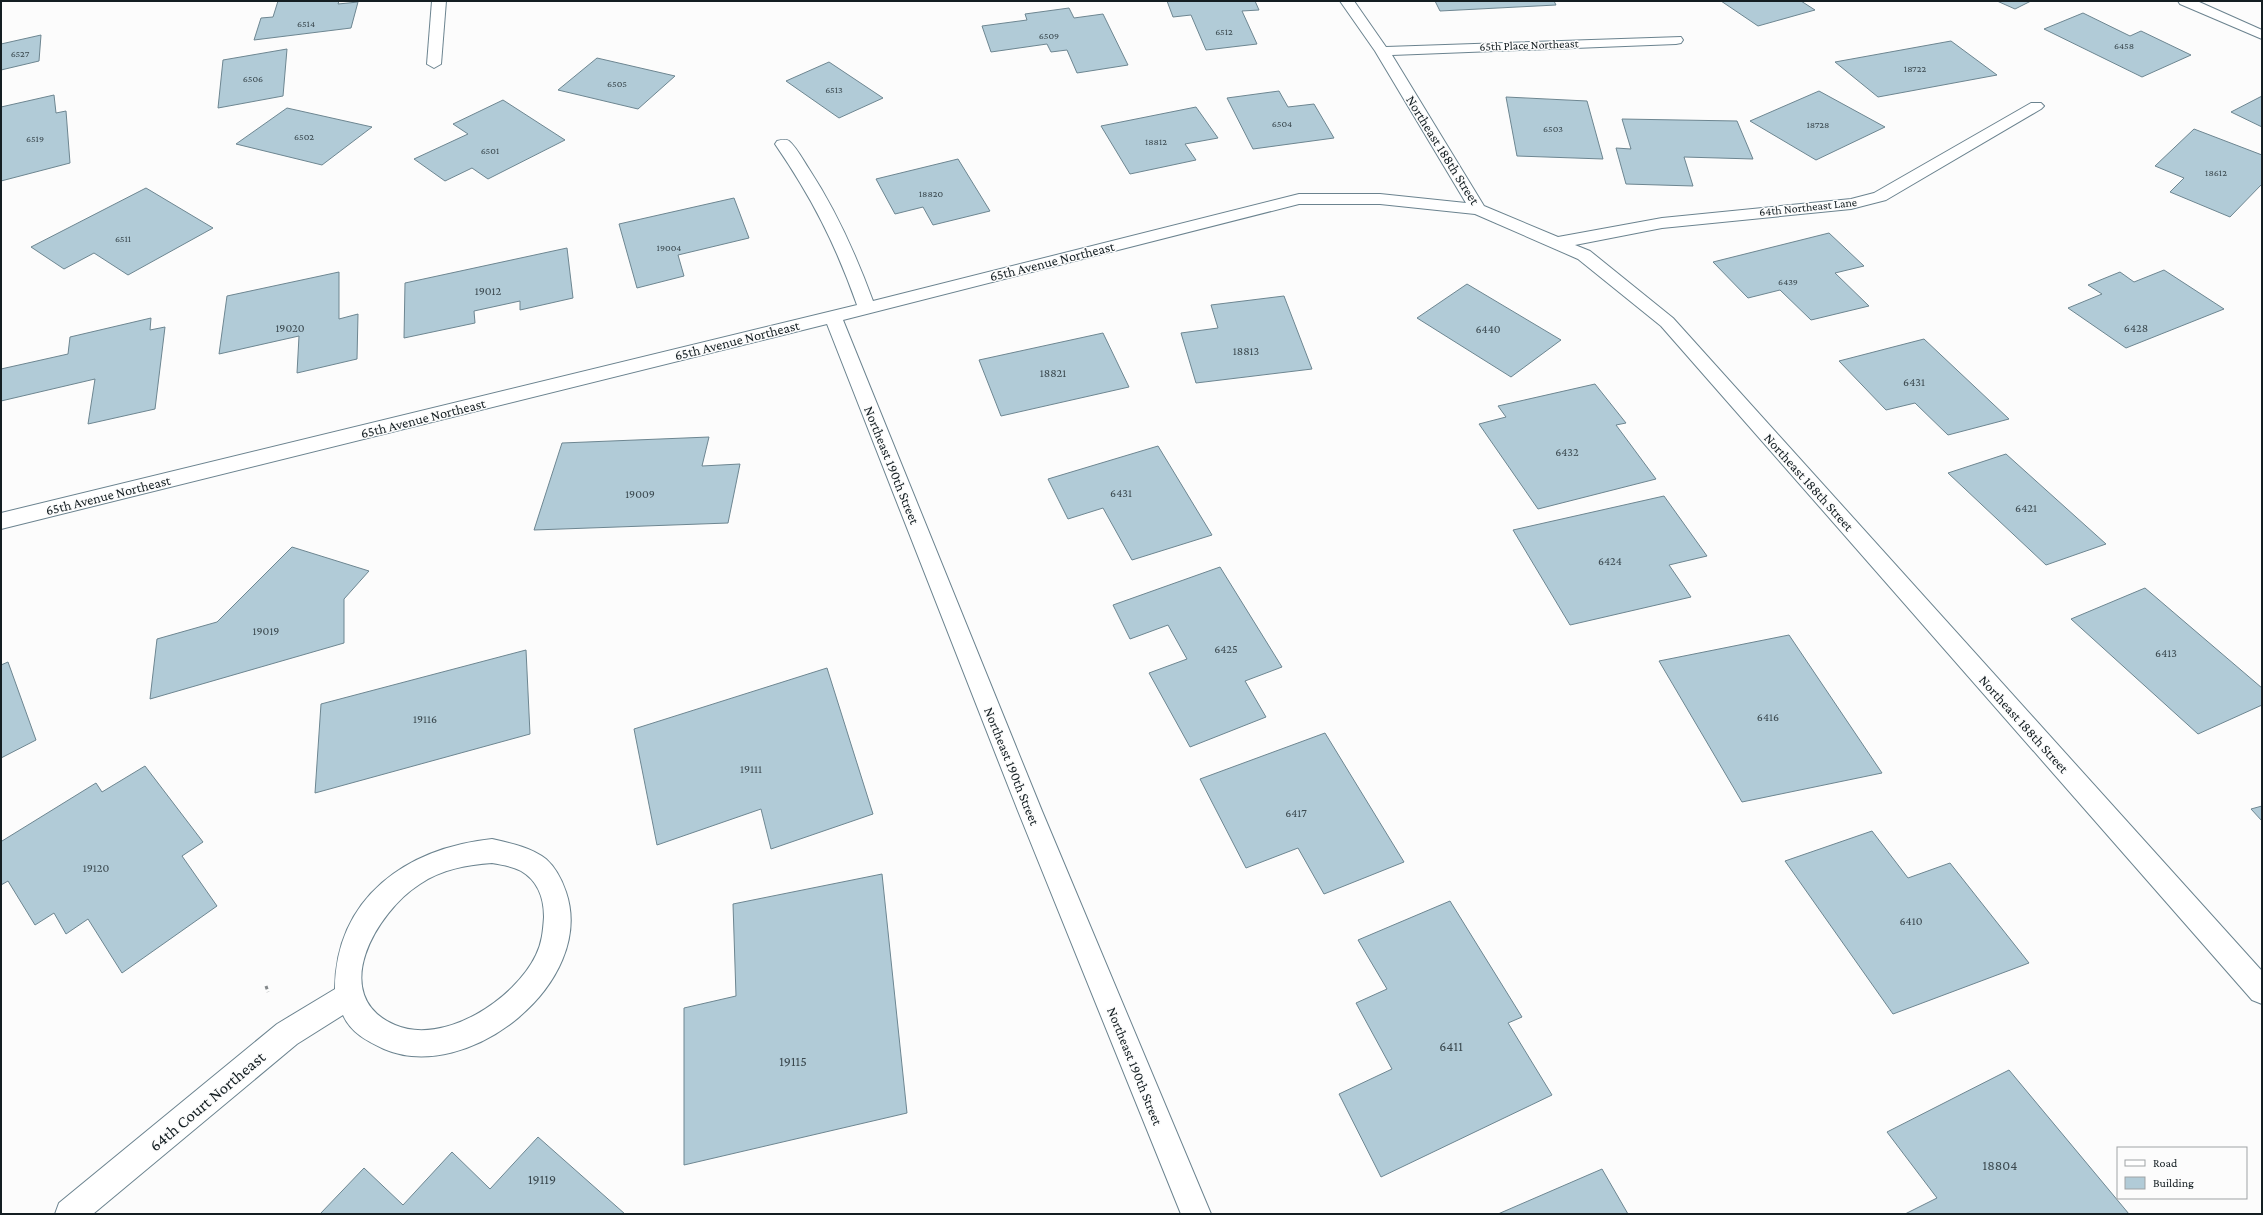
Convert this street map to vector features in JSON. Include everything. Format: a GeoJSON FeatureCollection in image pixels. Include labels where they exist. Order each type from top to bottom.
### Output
{"type":"FeatureCollection","features":[{"type":"Feature","properties":{"kind":"street"},"geometry":{"type":"LineString","coordinates":[[434,64],[440,1]]}},
{"type":"Feature","properties":{"kind":"street","name":"Northeast 188th Street"},"geometry":{"type":"LineString","coordinates":[[1347,1],[1382,51],[1478,209],[1584,255],[1667,322],[2262,992]]}},
{"type":"Feature","properties":{"kind":"street"},"geometry":{"type":"LineString","coordinates":[[2185,1],[2262,36]]}},
{"type":"Feature","properties":{"kind":"street","name":"65th Place Northeast"},"geometry":{"type":"LineString","coordinates":[[1382,51],[1676,40]]}},
{"type":"Feature","properties":{"kind":"street","name":"64th Northeast Lane"},"geometry":{"type":"LineString","coordinates":[[1556,243],[1662,223],[1851,204],[1880,198],[2036,106]]}},
{"type":"Feature","properties":{"kind":"street"},"geometry":{"type":"LineString","coordinates":[[783,144],[804,169],[852,265],[867,308]]}},
{"type":"Feature","properties":{"kind":"street","name":"65th Avenue Northeast"},"geometry":{"type":"LineString","coordinates":[[1,521],[833,317],[1299,199],[1380,199],[1478,209]]}},
{"type":"Feature","properties":{"kind":"street","name":"Northeast 190th Street"},"geometry":{"type":"LineString","coordinates":[[833,317],[1030,811],[1196,1214]]}},
{"type":"Feature","properties":{"kind":"street"},"geometry":{"type":"LineString","coordinates":[[492,851],[520,857],[541,871],[554,894],[558,920],[552,950],[536,980],[511,1008],[481,1029],[446,1042],[412,1045],[382,1037],[360,1020],[349,996],[348,967],[356,937],[375,908],[401,882],[431,864],[462,853],[492,851]]}},
{"type":"Feature","properties":{"kind":"street","name":"64th Court Northeast"},"geometry":{"type":"LineString","coordinates":[[70,1214],[287,1034],[349,996]]}},
{"type":"Feature","properties":{"kind":"building"},"geometry":{"type":"Polygon","coordinates":[[[278,1],[339,1],[338,4],[358,2],[351,28],[254,40],[261,18],[273,17],[278,1]]]}},
{"type":"Feature","properties":{"kind":"building"},"geometry":{"type":"Polygon","coordinates":[[[1167,1],[1255,1],[1259,10],[1242,11],[1257,44],[1206,50],[1191,15],[1173,17],[1167,1]]]}},
{"type":"Feature","properties":{"kind":"building"},"geometry":{"type":"Polygon","coordinates":[[[1435,1],[1554,1],[1556,5],[1440,11],[1435,1]]]}},
{"type":"Feature","properties":{"kind":"building"},"geometry":{"type":"Polygon","coordinates":[[[1721,1],[1801,1],[1815,10],[1758,26],[1721,1]]]}},
{"type":"Feature","properties":{"kind":"building"},"geometry":{"type":"Polygon","coordinates":[[[1997,1],[2031,1],[2015,9],[1997,1]]]}},
{"type":"Feature","properties":{"kind":"building"},"geometry":{"type":"Polygon","coordinates":[[[1069,8],[1074,18],[1103,14],[1128,65],[1077,73],[1067,50],[1051,52],[1047,44],[991,52],[982,26],[1027,20],[1025,14],[1069,8]]]}},
{"type":"Feature","properties":{"kind":"building"},"geometry":{"type":"Polygon","coordinates":[[[2083,13],[2130,36],[2141,31],[2191,55],[2142,77],[2044,29],[2083,13]]]}},
{"type":"Feature","properties":{"kind":"building"},"geometry":{"type":"Polygon","coordinates":[[[41,35],[39,61],[1,70],[1,44],[41,35]]]}},
{"type":"Feature","properties":{"kind":"building"},"geometry":{"type":"Polygon","coordinates":[[[1951,41],[1997,75],[1878,97],[1835,62],[1951,41]]]}},
{"type":"Feature","properties":{"kind":"building"},"geometry":{"type":"Polygon","coordinates":[[[287,49],[283,96],[218,108],[223,60],[287,49]]]}},
{"type":"Feature","properties":{"kind":"building"},"geometry":{"type":"Polygon","coordinates":[[[597,58],[675,76],[638,109],[558,90],[597,58]]]}},
{"type":"Feature","properties":{"kind":"building"},"geometry":{"type":"Polygon","coordinates":[[[829,62],[883,98],[839,118],[786,81],[829,62]]]}},
{"type":"Feature","properties":{"kind":"building"},"geometry":{"type":"Polygon","coordinates":[[[1279,91],[1288,107],[1314,104],[1334,138],[1253,149],[1227,98],[1279,91]]]}},
{"type":"Feature","properties":{"kind":"building"},"geometry":{"type":"Polygon","coordinates":[[[1819,91],[1885,127],[1816,160],[1750,121],[1819,91]]]}},
{"type":"Feature","properties":{"kind":"building"},"geometry":{"type":"Polygon","coordinates":[[[54,95],[56,113],[66,111],[70,163],[1,181],[1,107],[54,95]]]}},
{"type":"Feature","properties":{"kind":"building"},"geometry":{"type":"Polygon","coordinates":[[[2262,96],[2262,127],[2231,112],[2262,96]]]}},
{"type":"Feature","properties":{"kind":"building"},"geometry":{"type":"Polygon","coordinates":[[[1506,97],[1587,101],[1603,159],[1517,156],[1506,97]]]}},
{"type":"Feature","properties":{"kind":"building"},"geometry":{"type":"Polygon","coordinates":[[[503,100],[565,140],[488,179],[472,168],[445,181],[414,159],[468,134],[453,124],[503,100]]]}},
{"type":"Feature","properties":{"kind":"building"},"geometry":{"type":"Polygon","coordinates":[[[1196,107],[1218,138],[1185,144],[1196,160],[1130,174],[1101,126],[1196,107]]]}},
{"type":"Feature","properties":{"kind":"building"},"geometry":{"type":"Polygon","coordinates":[[[287,108],[372,127],[322,165],[236,144],[287,108]]]}},
{"type":"Feature","properties":{"kind":"building"},"geometry":{"type":"Polygon","coordinates":[[[1622,119],[1737,121],[1753,159],[1684,157],[1693,186],[1626,184],[1616,148],[1631,149],[1622,119]]]}},
{"type":"Feature","properties":{"kind":"building"},"geometry":{"type":"Polygon","coordinates":[[[2194,129],[2262,155],[2262,184],[2230,217],[2170,192],[2184,178],[2155,166],[2194,129]]]}},
{"type":"Feature","properties":{"kind":"building"},"geometry":{"type":"Polygon","coordinates":[[[958,159],[990,211],[933,225],[923,207],[895,214],[876,179],[958,159]]]}},
{"type":"Feature","properties":{"kind":"building"},"geometry":{"type":"Polygon","coordinates":[[[146,188],[213,228],[128,275],[94,253],[64,269],[31,247],[146,188]]]}},
{"type":"Feature","properties":{"kind":"building"},"geometry":{"type":"Polygon","coordinates":[[[734,198],[749,238],[678,255],[684,276],[637,288],[619,224],[734,198]]]}},
{"type":"Feature","properties":{"kind":"building"},"geometry":{"type":"Polygon","coordinates":[[[1829,233],[1864,266],[1835,273],[1869,306],[1811,320],[1780,290],[1748,298],[1713,262],[1829,233]]]}},
{"type":"Feature","properties":{"kind":"building"},"geometry":{"type":"Polygon","coordinates":[[[567,248],[573,298],[520,310],[520,301],[474,311],[475,323],[404,338],[405,283],[567,248]]]}},
{"type":"Feature","properties":{"kind":"building"},"geometry":{"type":"Polygon","coordinates":[[[2164,270],[2224,309],[2126,348],[2068,308],[2102,294],[2088,285],[2120,272],[2134,282],[2164,270]]]}},
{"type":"Feature","properties":{"kind":"building"},"geometry":{"type":"Polygon","coordinates":[[[339,272],[339,319],[358,314],[357,359],[297,373],[299,336],[219,354],[227,296],[339,272]]]}},
{"type":"Feature","properties":{"kind":"building"},"geometry":{"type":"Polygon","coordinates":[[[1467,284],[1561,340],[1511,377],[1417,318],[1467,284]]]}},
{"type":"Feature","properties":{"kind":"building"},"geometry":{"type":"Polygon","coordinates":[[[1284,296],[1312,369],[1196,383],[1181,333],[1218,328],[1211,305],[1284,296]]]}},
{"type":"Feature","properties":{"kind":"building"},"geometry":{"type":"Polygon","coordinates":[[[151,318],[150,330],[165,327],[155,409],[88,424],[95,379],[1,401],[1,369],[68,354],[70,337],[151,318]]]}},
{"type":"Feature","properties":{"kind":"building"},"geometry":{"type":"Polygon","coordinates":[[[1103,333],[1129,387],[1001,416],[979,360],[1103,333]]]}},
{"type":"Feature","properties":{"kind":"building"},"geometry":{"type":"Polygon","coordinates":[[[1924,339],[2009,419],[1948,435],[1915,403],[1886,410],[1839,361],[1924,339]]]}},
{"type":"Feature","properties":{"kind":"building"},"geometry":{"type":"Polygon","coordinates":[[[1595,384],[1626,423],[1616,425],[1656,479],[1538,509],[1479,424],[1506,417],[1498,406],[1595,384]]]}},
{"type":"Feature","properties":{"kind":"building"},"geometry":{"type":"Polygon","coordinates":[[[709,437],[702,466],[740,464],[728,523],[534,530],[562,443],[709,437]]]}},
{"type":"Feature","properties":{"kind":"building"},"geometry":{"type":"Polygon","coordinates":[[[1158,446],[1212,535],[1132,560],[1103,508],[1068,519],[1048,479],[1158,446]]]}},
{"type":"Feature","properties":{"kind":"building"},"geometry":{"type":"Polygon","coordinates":[[[2006,454],[2106,544],[2046,565],[1948,473],[2006,454]]]}},
{"type":"Feature","properties":{"kind":"building"},"geometry":{"type":"Polygon","coordinates":[[[1664,496],[1707,556],[1669,565],[1691,597],[1570,625],[1513,530],[1664,496]]]}},
{"type":"Feature","properties":{"kind":"building"},"geometry":{"type":"Polygon","coordinates":[[[292,547],[369,571],[344,599],[344,643],[150,699],[157,639],[217,622],[292,547]]]}},
{"type":"Feature","properties":{"kind":"building"},"geometry":{"type":"Polygon","coordinates":[[[1220,567],[1282,667],[1245,681],[1266,717],[1190,747],[1149,673],[1187,659],[1168,625],[1130,639],[1113,605],[1220,567]]]}},
{"type":"Feature","properties":{"kind":"building"},"geometry":{"type":"Polygon","coordinates":[[[2145,588],[2262,688],[2262,705],[2198,734],[2071,619],[2145,588]]]}},
{"type":"Feature","properties":{"kind":"building"},"geometry":{"type":"Polygon","coordinates":[[[1789,635],[1882,773],[1742,802],[1659,661],[1789,635]]]}},
{"type":"Feature","properties":{"kind":"building"},"geometry":{"type":"Polygon","coordinates":[[[526,650],[530,734],[315,793],[321,704],[526,650]]]}},
{"type":"Feature","properties":{"kind":"building"},"geometry":{"type":"Polygon","coordinates":[[[8,662],[36,740],[1,758],[1,665],[8,662]]]}},
{"type":"Feature","properties":{"kind":"building"},"geometry":{"type":"Polygon","coordinates":[[[827,668],[873,814],[771,849],[761,809],[657,845],[634,729],[827,668]]]}},
{"type":"Feature","properties":{"kind":"building"},"geometry":{"type":"Polygon","coordinates":[[[1325,733],[1404,862],[1324,894],[1298,848],[1246,868],[1200,779],[1325,733]]]}},
{"type":"Feature","properties":{"kind":"building"},"geometry":{"type":"Polygon","coordinates":[[[145,766],[203,842],[182,856],[217,906],[122,973],[88,919],[66,934],[54,913],[35,925],[8,881],[1,885],[1,840],[2,841],[96,783],[102,792],[145,766]]]}},
{"type":"Feature","properties":{"kind":"building"},"geometry":{"type":"Polygon","coordinates":[[[2262,806],[2262,821],[2251,809],[2262,806]]]}},
{"type":"Feature","properties":{"kind":"building"},"geometry":{"type":"Polygon","coordinates":[[[1872,831],[1908,878],[1950,863],[2029,963],[1893,1014],[1785,861],[1872,831]]]}},
{"type":"Feature","properties":{"kind":"building"},"geometry":{"type":"Polygon","coordinates":[[[882,874],[907,1113],[684,1165],[684,1008],[736,996],[733,904],[882,874]]]}},
{"type":"Feature","properties":{"kind":"building"},"geometry":{"type":"Polygon","coordinates":[[[1450,901],[1522,1017],[1508,1023],[1552,1095],[1381,1177],[1339,1094],[1392,1069],[1356,1003],[1387,989],[1358,940],[1450,901]]]}},
{"type":"Feature","properties":{"kind":"building"},"geometry":{"type":"Polygon","coordinates":[[[2009,1070],[2129,1214],[1905,1214],[1937,1198],[1887,1132],[2009,1070]]]}},
{"type":"Feature","properties":{"kind":"building"},"geometry":{"type":"Polygon","coordinates":[[[538,1137],[625,1214],[320,1214],[364,1168],[403,1205],[452,1152],[490,1189],[538,1137]]]}},
{"type":"Feature","properties":{"kind":"building"},"geometry":{"type":"Polygon","coordinates":[[[1602,1169],[1628,1214],[1498,1214],[1602,1169]]]}}]}
